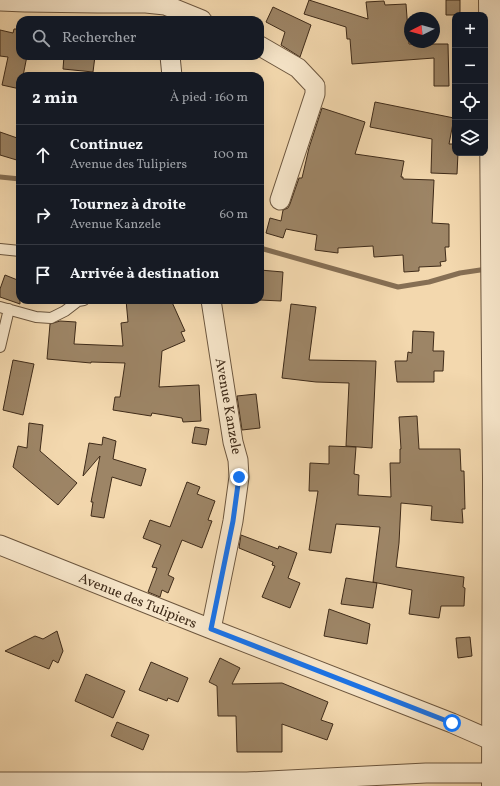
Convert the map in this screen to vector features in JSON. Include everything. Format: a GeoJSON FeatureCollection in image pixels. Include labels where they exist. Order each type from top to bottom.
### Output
{"type":"FeatureCollection","features":[{"type":"Feature","properties":{"kind":"street"},"geometry":{"type":"LineString","coordinates":[[0,782],[247,784],[426,773],[493,780],[496,742],[497,479],[492,273],[490,0]]}},
{"type":"Feature","properties":{"kind":"street"},"geometry":{"type":"LineString","coordinates":[[0,1],[146,3],[190,16]]}},
{"type":"Feature","properties":{"kind":"street"},"geometry":{"type":"LineString","coordinates":[[264,48],[298,68],[314,86],[314,94],[280,200]]}},
{"type":"Feature","properties":{"kind":"street"},"geometry":{"type":"LineString","coordinates":[[170,60],[172,72]]}},
{"type":"Feature","properties":{"kind":"street","name":"Avenue Kanzele"},"geometry":{"type":"LineString","coordinates":[[211,304],[233,442],[238,460],[239,477],[233,521],[211,629]]}},
{"type":"Feature","properties":{"kind":"street","name":"Avenue des Tulipiers"},"geometry":{"type":"LineString","coordinates":[[0,545],[452,723],[496,742]]}},
{"type":"Feature","properties":{"kind":"lane"},"geometry":{"type":"LineString","coordinates":[[0,249],[16,251]]}},
{"type":"Feature","properties":{"kind":"lane"},"geometry":{"type":"LineString","coordinates":[[0,347],[4,308],[36,317],[51,318],[65,311],[74,304]]}},
{"type":"Feature","properties":{"kind":"building"},"geometry":{"type":"Polygon","coordinates":[[[309,0],[368,19],[366,2],[384,1],[385,5],[406,4],[407,12],[404,12],[404,48],[440,48],[440,44],[448,44],[449,86],[434,86],[434,58],[352,64],[350,39],[347,39],[346,27],[304,14],[309,0]]]}},
{"type":"Feature","properties":{"kind":"building"},"geometry":{"type":"Polygon","coordinates":[[[446,0],[460,0],[460,12],[452,12],[452,15],[446,15],[446,0]]]}},
{"type":"Feature","properties":{"kind":"building"},"geometry":{"type":"Polygon","coordinates":[[[273,7],[311,25],[300,57],[281,45],[285,32],[266,22],[273,7]]]}},
{"type":"Feature","properties":{"kind":"building"},"geometry":{"type":"Polygon","coordinates":[[[14,29],[16,29],[16,60],[26,60],[24,72],[16,72],[16,88],[2,85],[8,57],[0,56],[0,30],[13,33],[14,29]]]}},
{"type":"Feature","properties":{"kind":"building"},"geometry":{"type":"Polygon","coordinates":[[[64,60],[94,60],[93,72],[63,69],[64,60]]]}},
{"type":"Feature","properties":{"kind":"building"},"geometry":{"type":"Polygon","coordinates":[[[375,102],[452,118],[452,128],[449,144],[452,144],[452,156],[458,156],[457,174],[431,173],[432,139],[370,127],[375,102]]]}},
{"type":"Feature","properties":{"kind":"building"},"geometry":{"type":"Polygon","coordinates":[[[322,108],[365,122],[355,154],[404,161],[401,177],[403,177],[403,179],[434,180],[432,223],[449,224],[449,247],[445,247],[446,261],[440,262],[441,266],[419,267],[419,271],[404,272],[403,255],[374,257],[373,246],[338,248],[338,253],[315,250],[317,235],[286,229],[283,238],[266,233],[270,218],[281,221],[283,210],[288,208],[299,178],[302,178],[309,148],[322,108]]]}},
{"type":"Feature","properties":{"kind":"building"},"geometry":{"type":"Polygon","coordinates":[[[0,132],[16,138],[16,160],[0,155],[0,132]]]}},
{"type":"Feature","properties":{"kind":"building"},"geometry":{"type":"Polygon","coordinates":[[[264,270],[283,272],[281,301],[264,300],[264,270]]]}},
{"type":"Feature","properties":{"kind":"building"},"geometry":{"type":"Polygon","coordinates":[[[5,275],[16,279],[16,303],[0,297],[0,289],[5,275]]]}},
{"type":"Feature","properties":{"kind":"building"},"geometry":{"type":"Polygon","coordinates":[[[126,304],[173,304],[185,331],[181,332],[185,341],[162,351],[159,387],[199,385],[201,421],[183,422],[182,418],[152,413],[151,416],[113,410],[115,397],[120,397],[125,363],[91,363],[47,359],[50,324],[60,321],[76,322],[74,344],[123,346],[121,323],[128,322],[126,304]]]}},
{"type":"Feature","properties":{"kind":"building"},"geometry":{"type":"Polygon","coordinates":[[[291,304],[316,307],[309,360],[376,361],[372,448],[346,446],[349,383],[316,382],[282,378],[291,304]]]}},
{"type":"Feature","properties":{"kind":"building"},"geometry":{"type":"Polygon","coordinates":[[[413,331],[434,332],[433,351],[444,351],[443,371],[434,371],[434,382],[397,382],[395,361],[407,361],[408,352],[412,353],[413,331]]]}},
{"type":"Feature","properties":{"kind":"building"},"geometry":{"type":"Polygon","coordinates":[[[13,360],[34,364],[23,415],[3,410],[13,360]]]}},
{"type":"Feature","properties":{"kind":"building"},"geometry":{"type":"Polygon","coordinates":[[[256,394],[260,428],[242,430],[237,396],[256,394]]]}},
{"type":"Feature","properties":{"kind":"building"},"geometry":{"type":"Polygon","coordinates":[[[417,416],[419,449],[460,449],[461,471],[464,471],[465,509],[462,509],[463,523],[431,520],[432,506],[401,503],[396,567],[464,577],[464,606],[441,606],[439,618],[409,614],[412,590],[373,582],[380,527],[336,524],[331,553],[309,550],[318,491],[309,491],[310,463],[329,464],[329,446],[356,447],[354,474],[359,475],[358,495],[391,497],[390,463],[400,463],[401,449],[399,417],[417,416]]]}},
{"type":"Feature","properties":{"kind":"building"},"geometry":{"type":"Polygon","coordinates":[[[29,423],[43,425],[40,451],[77,483],[58,505],[13,467],[18,446],[27,448],[29,423]]]}},
{"type":"Feature","properties":{"kind":"building"},"geometry":{"type":"Polygon","coordinates":[[[195,427],[209,429],[206,445],[192,443],[195,427]]]}},
{"type":"Feature","properties":{"kind":"building"},"geometry":{"type":"Polygon","coordinates":[[[103,437],[116,441],[113,459],[146,469],[141,486],[112,477],[104,518],[91,516],[93,502],[91,502],[100,456],[83,476],[89,443],[102,445],[103,437]]]}},
{"type":"Feature","properties":{"kind":"building"},"geometry":{"type":"Polygon","coordinates":[[[187,482],[200,487],[197,494],[215,501],[208,520],[212,521],[202,548],[182,540],[168,575],[174,578],[168,593],[162,590],[160,597],[148,592],[157,568],[152,567],[161,545],[143,538],[150,520],[170,527],[187,482]]]}},
{"type":"Feature","properties":{"kind":"building"},"geometry":{"type":"Polygon","coordinates":[[[241,535],[278,549],[279,546],[297,553],[288,578],[300,583],[290,608],[262,597],[275,566],[272,565],[273,562],[239,548],[241,535]]]}},
{"type":"Feature","properties":{"kind":"building"},"geometry":{"type":"Polygon","coordinates":[[[346,578],[377,583],[373,608],[341,604],[346,578]]]}},
{"type":"Feature","properties":{"kind":"building"},"geometry":{"type":"Polygon","coordinates":[[[329,609],[370,624],[367,644],[324,636],[329,609]]]}},
{"type":"Feature","properties":{"kind":"building"},"geometry":{"type":"Polygon","coordinates":[[[57,631],[63,651],[58,663],[53,660],[49,669],[5,651],[35,636],[43,639],[57,631]]]}},
{"type":"Feature","properties":{"kind":"building"},"geometry":{"type":"Polygon","coordinates":[[[470,637],[472,656],[458,658],[456,638],[470,637]]]}},
{"type":"Feature","properties":{"kind":"building"},"geometry":{"type":"Polygon","coordinates":[[[220,658],[240,668],[232,684],[282,683],[328,702],[321,720],[333,724],[327,740],[282,724],[282,752],[237,752],[236,716],[218,716],[217,686],[209,682],[220,658]]]}},
{"type":"Feature","properties":{"kind":"building"},"geometry":{"type":"Polygon","coordinates":[[[151,662],[188,678],[178,702],[168,698],[167,701],[139,690],[151,662]]]}},
{"type":"Feature","properties":{"kind":"building"},"geometry":{"type":"Polygon","coordinates":[[[86,674],[125,691],[113,718],[75,701],[86,674]]]}},
{"type":"Feature","properties":{"kind":"building"},"geometry":{"type":"Polygon","coordinates":[[[117,722],[149,735],[143,750],[111,736],[117,722]]]}},
{"type":"Feature","properties":{"kind":"waterway"},"geometry":{"type":"LineString","coordinates":[[0,177],[16,179]]}},
{"type":"Feature","properties":{"kind":"waterway"},"geometry":{"type":"LineString","coordinates":[[264,249],[398,287],[429,282],[460,273],[487,269]]}},
{"type":"Feature","properties":{"kind":"route"},"geometry":{"type":"LineString","coordinates":[[239,477],[233,521],[211,629],[452,723]]}}]}
